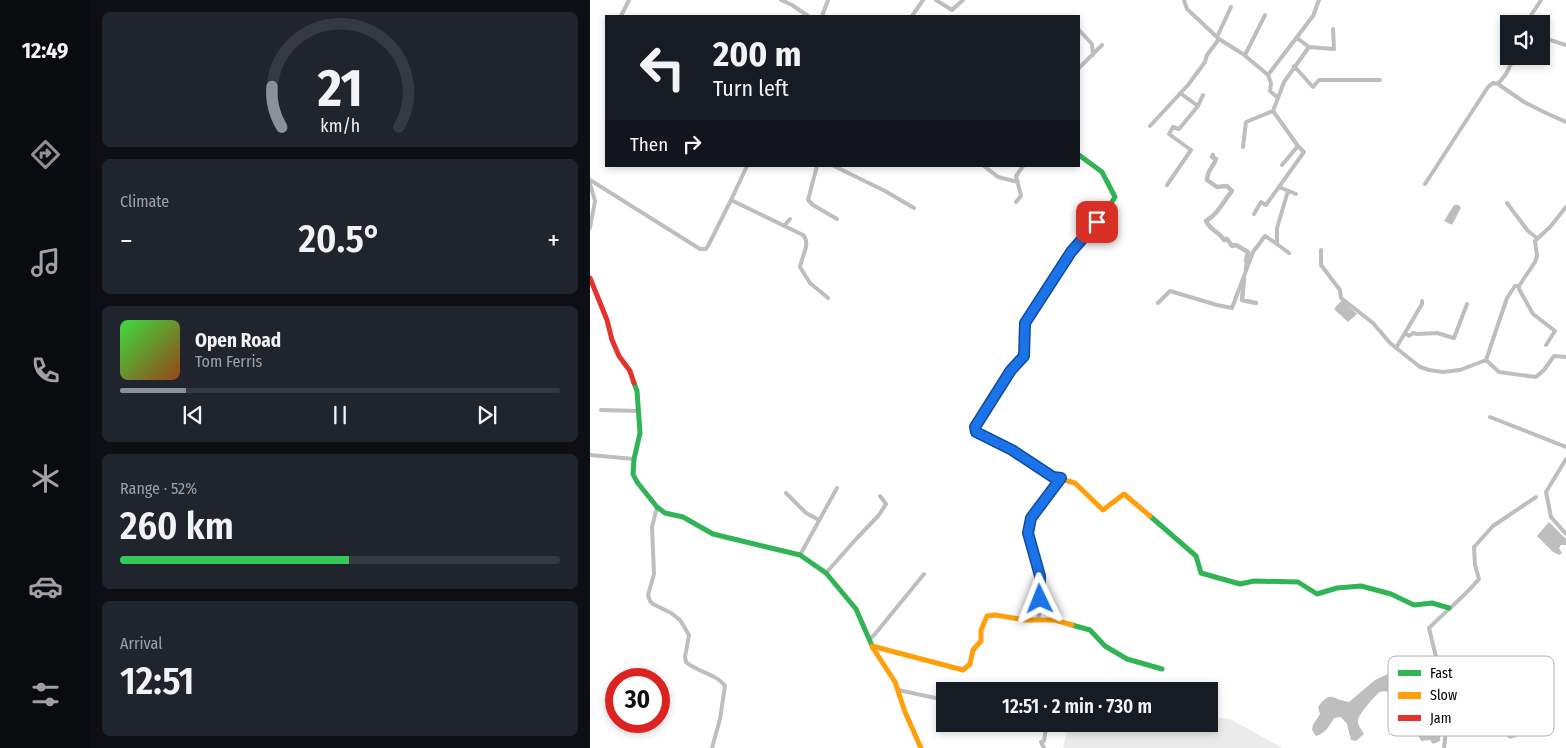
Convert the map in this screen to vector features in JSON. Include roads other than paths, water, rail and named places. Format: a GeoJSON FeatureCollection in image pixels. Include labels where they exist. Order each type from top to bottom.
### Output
{"type":"FeatureCollection","features":[{"type":"Feature","properties":{"kind":"street"},"geometry":{"type":"LineString","coordinates":[[622,15],[629,0]]}},
{"type":"Feature","properties":{"kind":"street"},"geometry":{"type":"LineString","coordinates":[[781,0],[792,4],[807,15]]}},
{"type":"Feature","properties":{"kind":"street"},"geometry":{"type":"LineString","coordinates":[[822,15],[828,0]]}},
{"type":"Feature","properties":{"kind":"street"},"geometry":{"type":"LineString","coordinates":[[913,15],[923,0]]}},
{"type":"Feature","properties":{"kind":"street"},"geometry":{"type":"LineString","coordinates":[[936,0],[952,10],[963,0]]}},
{"type":"Feature","properties":{"kind":"street"},"geometry":{"type":"LineString","coordinates":[[1184,0],[1187,9],[1218,38],[1245,55],[1268,75],[1271,83],[1270,91],[1278,98]]}},
{"type":"Feature","properties":{"kind":"street"},"geometry":{"type":"LineString","coordinates":[[1268,75],[1313,16],[1319,0]]}},
{"type":"Feature","properties":{"kind":"street"},"geometry":{"type":"LineString","coordinates":[[1532,15],[1541,0]]}},
{"type":"Feature","properties":{"kind":"street"},"geometry":{"type":"LineString","coordinates":[[1150,126],[1188,85],[1206,62],[1207,55],[1218,38],[1231,7]]}},
{"type":"Feature","properties":{"kind":"street"},"geometry":{"type":"LineString","coordinates":[[1245,55],[1265,15]]}},
{"type":"Feature","properties":{"kind":"street"},"geometry":{"type":"LineString","coordinates":[[1297,38],[1308,47],[1334,49],[1333,29]]}},
{"type":"Feature","properties":{"kind":"street"},"geometry":{"type":"LineString","coordinates":[[1080,31],[1092,44],[1093,55]]}},
{"type":"Feature","properties":{"kind":"street"},"geometry":{"type":"LineString","coordinates":[[1550,41],[1566,45]]}},
{"type":"Feature","properties":{"kind":"street"},"geometry":{"type":"LineString","coordinates":[[1080,67],[1102,45]]}},
{"type":"Feature","properties":{"kind":"street"},"geometry":{"type":"LineString","coordinates":[[1243,147],[1246,122],[1273,110],[1284,82],[1308,47]]}},
{"type":"Feature","properties":{"kind":"street"},"geometry":{"type":"LineString","coordinates":[[1498,84],[1510,65]]}},
{"type":"Feature","properties":{"kind":"street"},"geometry":{"type":"LineString","coordinates":[[1294,66],[1314,88],[1319,80],[1380,80]]}},
{"type":"Feature","properties":{"kind":"street"},"geometry":{"type":"LineString","coordinates":[[1425,184],[1488,87],[1493,83],[1498,84],[1524,102],[1566,122]]}},
{"type":"Feature","properties":{"kind":"street"},"geometry":{"type":"LineString","coordinates":[[1180,93],[1198,106]]}},
{"type":"Feature","properties":{"kind":"street"},"geometry":{"type":"LineString","coordinates":[[1167,185],[1191,150],[1169,134],[1173,127],[1179,129],[1198,106],[1203,95]]}},
{"type":"Feature","properties":{"kind":"street"},"geometry":{"type":"LineString","coordinates":[[1254,214],[1261,202],[1266,204],[1304,152],[1273,110]]}},
{"type":"Feature","properties":{"kind":"street"},"geometry":{"type":"LineString","coordinates":[[1282,165],[1298,146]]}},
{"type":"Feature","properties":{"kind":"street"},"geometry":{"type":"LineString","coordinates":[[1080,156],[1102,172],[1115,197],[1071,252],[1025,323],[1024,356],[1011,370],[975,427],[976,432],[1012,450],[1053,477],[1075,483],[1102,510],[1124,494],[1196,556],[1201,573],[1240,584],[1254,581],[1298,582],[1317,594],[1337,588],[1361,586],[1391,594],[1414,605],[1432,603],[1449,608]]}},
{"type":"Feature","properties":{"kind":"street"},"geometry":{"type":"LineString","coordinates":[[590,182],[700,248],[706,249],[746,167]]}},
{"type":"Feature","properties":{"kind":"street"},"geometry":{"type":"LineString","coordinates":[[817,167],[808,200],[813,206],[837,219]]}},
{"type":"Feature","properties":{"kind":"street"},"geometry":{"type":"LineString","coordinates":[[836,167],[880,188],[914,208]]}},
{"type":"Feature","properties":{"kind":"street"},"geometry":{"type":"LineString","coordinates":[[985,167],[998,177],[1018,182]]}},
{"type":"Feature","properties":{"kind":"street"},"geometry":{"type":"LineString","coordinates":[[1016,202],[1021,196],[1016,176],[1022,167]]}},
{"type":"Feature","properties":{"kind":"street"},"geometry":{"type":"LineString","coordinates":[[590,182],[595,201],[590,228]]}},
{"type":"Feature","properties":{"kind":"street"},"geometry":{"type":"LineString","coordinates":[[1279,187],[1296,194]]}},
{"type":"Feature","properties":{"kind":"street"},"geometry":{"type":"LineString","coordinates":[[1277,244],[1278,228],[1288,190]]}},
{"type":"Feature","properties":{"kind":"street"},"geometry":{"type":"LineString","coordinates":[[731,200],[806,238],[807,243],[800,266],[810,283],[828,298]]}},
{"type":"Feature","properties":{"kind":"street"},"geometry":{"type":"LineString","coordinates":[[1507,202],[1528,231],[1537,238]]}},
{"type":"Feature","properties":{"kind":"street"},"geometry":{"type":"LineString","coordinates":[[1486,360],[1507,298],[1516,286],[1519,286],[1536,262],[1537,256],[1534,244],[1537,238],[1550,227],[1566,207]]}},
{"type":"Feature","properties":{"kind":"street"},"geometry":{"type":"LineString","coordinates":[[784,226],[790,219]]}},
{"type":"Feature","properties":{"kind":"street"},"geometry":{"type":"LineString","coordinates":[[1158,303],[1170,291],[1232,308],[1253,252],[1265,236],[1289,254]]}},
{"type":"Feature","properties":{"kind":"street"},"geometry":{"type":"LineString","coordinates":[[1321,250],[1321,265],[1340,290],[1341,298],[1373,323],[1390,343],[1420,367],[1429,370],[1460,370],[1486,360]]}},
{"type":"Feature","properties":{"kind":"street"},"geometry":{"type":"LineString","coordinates":[[590,278],[607,320],[612,340],[619,356],[630,372],[637,391],[640,433],[634,459],[633,474],[657,507],[665,513],[682,517],[712,534],[800,555],[826,573],[856,609],[872,646],[895,682],[919,747]]}},
{"type":"Feature","properties":{"kind":"street"},"geometry":{"type":"LineString","coordinates":[[1519,286],[1533,314],[1555,331],[1546,345]]}},
{"type":"Feature","properties":{"kind":"street"},"geometry":{"type":"LineString","coordinates":[[1396,348],[1422,301]]}},
{"type":"Feature","properties":{"kind":"street"},"geometry":{"type":"LineString","coordinates":[[1405,333],[1409,336],[1413,333],[1437,332],[1454,338],[1467,304]]}},
{"type":"Feature","properties":{"kind":"street"},"geometry":{"type":"LineString","coordinates":[[1486,360],[1499,372],[1536,377],[1544,370],[1554,356],[1566,357]]}},
{"type":"Feature","properties":{"kind":"street"},"geometry":{"type":"LineString","coordinates":[[601,410],[639,411]]}},
{"type":"Feature","properties":{"kind":"street"},"geometry":{"type":"LineString","coordinates":[[1490,417],[1566,446]]}},
{"type":"Feature","properties":{"kind":"street"},"geometry":{"type":"LineString","coordinates":[[590,455],[634,459]]}},
{"type":"Feature","properties":{"kind":"street"},"geometry":{"type":"LineString","coordinates":[[1566,459],[1546,492],[1551,517],[1566,534]]}},
{"type":"Feature","properties":{"kind":"street"},"geometry":{"type":"LineString","coordinates":[[1038,618],[1040,609],[1040,576],[1028,533],[1031,518],[1061,478]]}},
{"type":"Feature","properties":{"kind":"street"},"geometry":{"type":"LineString","coordinates":[[800,555],[837,488]]}},
{"type":"Feature","properties":{"kind":"street"},"geometry":{"type":"LineString","coordinates":[[786,493],[806,513],[819,520]]}},
{"type":"Feature","properties":{"kind":"street"},"geometry":{"type":"LineString","coordinates":[[826,573],[879,515],[886,504],[880,496]]}},
{"type":"Feature","properties":{"kind":"street"},"geometry":{"type":"LineString","coordinates":[[1436,656],[1429,628],[1465,595],[1479,579],[1475,566],[1474,547],[1493,526],[1536,497]]}},
{"type":"Feature","properties":{"kind":"street"},"geometry":{"type":"LineString","coordinates":[[657,507],[652,528],[654,574],[648,595],[653,604],[672,613],[680,620],[689,635],[685,657],[686,662],[722,681],[726,686],[712,748]]}},
{"type":"Feature","properties":{"kind":"street"},"geometry":{"type":"LineString","coordinates":[[870,639],[924,574]]}},
{"type":"Feature","properties":{"kind":"street"},"geometry":{"type":"LineString","coordinates":[[872,646],[963,670],[970,664],[973,650],[981,641],[981,630],[986,616],[995,615],[1026,620],[1038,618],[1055,620],[1090,630],[1105,646],[1127,659],[1162,669]]}},
{"type":"Feature","properties":{"kind":"street"},"geometry":{"type":"LineString","coordinates":[[898,690],[936,698]]}},
{"type":"Feature","properties":{"kind":"street"},"geometry":{"type":"LineString","coordinates":[[1044,748],[1041,742],[1044,741],[1045,732]]}},
{"type":"Feature","properties":{"kind":"waterway"},"geometry":{"type":"LineString","coordinates":[[1213,155],[1212,157],[1216,159],[1207,180],[1217,187],[1227,186],[1232,191],[1217,211],[1206,221],[1224,240],[1227,239],[1232,246],[1236,245],[1248,252],[1246,269]]}},
{"type":"Feature","properties":{"kind":"waterway"},"geometry":{"type":"LineString","coordinates":[[1244,279],[1242,300],[1256,303]]}}]}
